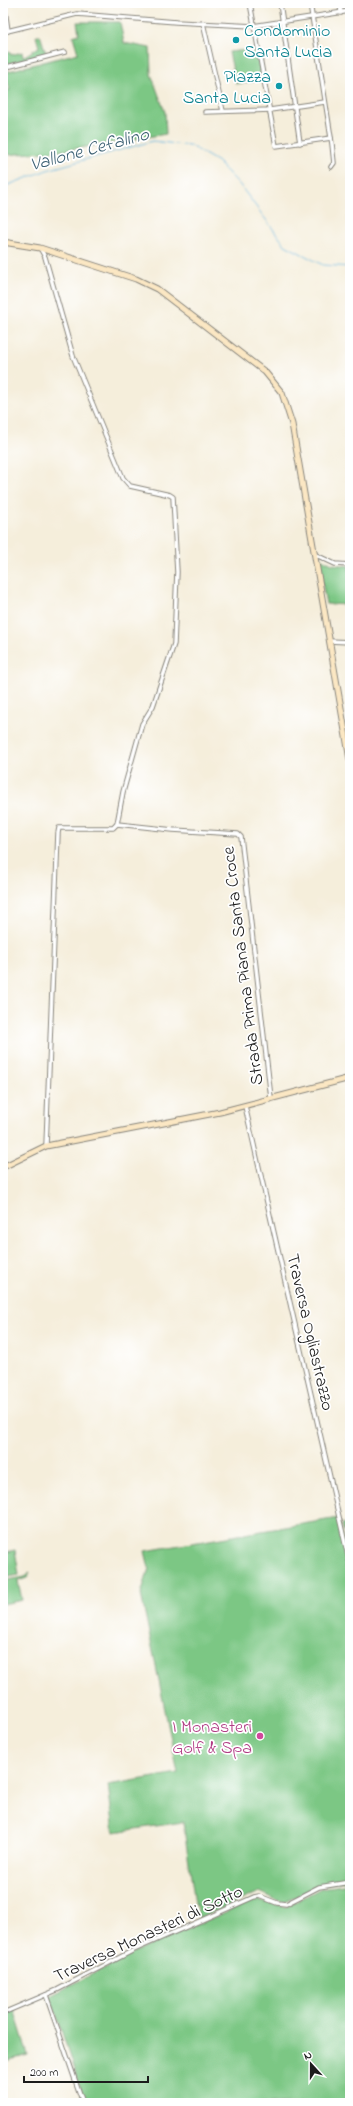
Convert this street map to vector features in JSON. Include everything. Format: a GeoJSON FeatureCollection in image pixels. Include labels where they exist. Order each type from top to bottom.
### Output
{"type":"FeatureCollection","features":[{"type":"Feature","properties":{"kind":"main road"},"geometry":{"type":"LineString","coordinates":[[3,242],[40,248],[147,284],[166,295],[252,361],[274,382],[282,393],[292,424],[350,760]]}},
{"type":"Feature","properties":{"kind":"main road"},"geometry":{"type":"LineString","coordinates":[[3,1167],[46,1146],[220,1112],[350,1078]]}},
{"type":"Feature","properties":{"kind":"street"},"geometry":{"type":"LineString","coordinates":[[4,3],[8,31]]}},
{"type":"Feature","properties":{"kind":"street"},"geometry":{"type":"LineString","coordinates":[[250,3],[276,146],[331,138]]}},
{"type":"Feature","properties":{"kind":"street"},"geometry":{"type":"LineString","coordinates":[[280,3],[300,143]]}},
{"type":"Feature","properties":{"kind":"street"},"geometry":{"type":"LineString","coordinates":[[310,3],[331,138],[334,163],[331,167]]}},
{"type":"Feature","properties":{"kind":"street"},"geometry":{"type":"LineString","coordinates":[[340,3],[341,13]]}},
{"type":"Feature","properties":{"kind":"street"},"geometry":{"type":"LineString","coordinates":[[3,32],[77,14],[203,24],[253,26],[350,11]]}},
{"type":"Feature","properties":{"kind":"street"},"geometry":{"type":"LineString","coordinates":[[203,24],[223,111]]}},
{"type":"Feature","properties":{"kind":"street"},"geometry":{"type":"LineString","coordinates":[[3,68],[65,52]]}},
{"type":"Feature","properties":{"kind":"street"},"geometry":{"type":"LineString","coordinates":[[3,74],[6,87]]}},
{"type":"Feature","properties":{"kind":"street"},"geometry":{"type":"LineString","coordinates":[[205,112],[270,110],[325,102]]}},
{"type":"Feature","properties":{"kind":"street"},"geometry":{"type":"LineString","coordinates":[[40,248],[45,257],[73,356],[123,478],[130,486],[170,495],[175,502],[177,572],[174,644],[153,706],[142,724],[123,792],[117,824]]}},
{"type":"Feature","properties":{"kind":"street"},"geometry":{"type":"LineString","coordinates":[[314,554],[335,564],[350,565]]}},
{"type":"Feature","properties":{"kind":"street"},"geometry":{"type":"LineString","coordinates":[[329,641],[350,642]]}},
{"type":"Feature","properties":{"kind":"street","name":"Strada Prima Piana Santa Croce"},"geometry":{"type":"LineString","coordinates":[[46,1146],[59,828],[113,828],[117,824],[174,830],[238,834],[241,837],[271,1098]]}},
{"type":"Feature","properties":{"kind":"street","name":"Traversa Ogliastrazzo"},"geometry":{"type":"LineString","coordinates":[[245,1106],[350,1565]]}},
{"type":"Feature","properties":{"kind":"street","name":"Traversa Monasteri di Sotto"},"geometry":{"type":"LineString","coordinates":[[3,2013],[16,2006],[46,1995],[134,1950],[254,1897],[265,1897],[277,1903],[286,1904],[319,1887],[350,1882]]}},
{"type":"Feature","properties":{"kind":"street","name":"Traversa Monasteri di Sotto"},"geometry":{"type":"LineString","coordinates":[[46,1995],[83,2103]]}},
{"type":"Feature","properties":{"kind":"green space"},"geometry":{"type":"Polygon","coordinates":[[[77,22],[120,22],[124,43],[150,48],[151,74],[165,112],[166,134],[61,151],[3,155],[3,90],[10,90],[5,72],[78,53],[73,36],[79,34],[77,22]]]}},
{"type":"Feature","properties":{"kind":"green space"},"geometry":{"type":"Polygon","coordinates":[[[40,35],[46,53],[3,65],[3,53],[10,51],[11,55],[22,52],[23,57],[39,47],[36,36],[40,35]]]}},
{"type":"Feature","properties":{"kind":"green space"},"geometry":{"type":"Polygon","coordinates":[[[256,49],[262,80],[236,84],[229,52],[256,49]]]}},
{"type":"Feature","properties":{"kind":"green space"},"geometry":{"type":"Polygon","coordinates":[[[320,558],[332,564],[349,566],[350,605],[326,604],[318,560],[320,558]]]}},
{"type":"Feature","properties":{"kind":"green space","name":"I Monasteri Golf & Spa"},"geometry":{"type":"Polygon","coordinates":[[[338,1518],[350,1571],[350,1880],[320,1885],[285,1902],[279,1901],[260,1892],[199,1918],[195,1903],[183,1822],[114,1832],[108,1785],[178,1773],[141,1594],[149,1568],[145,1551],[338,1518]]]}},
{"type":"Feature","properties":{"kind":"green space"},"geometry":{"type":"Polygon","coordinates":[[[350,1522],[350,1556],[342,1524],[350,1522]]]}},
{"type":"Feature","properties":{"kind":"green space"},"geometry":{"type":"Polygon","coordinates":[[[15,1550],[19,1575],[3,1578],[3,1553],[15,1550]]]}},
{"type":"Feature","properties":{"kind":"green space"},"geometry":{"type":"Polygon","coordinates":[[[30,1573],[27,1578],[18,1581],[22,1600],[3,1604],[3,1581],[24,1577],[30,1573]]]}},
{"type":"Feature","properties":{"kind":"green space"},"geometry":{"type":"Polygon","coordinates":[[[350,1884],[350,2103],[85,2103],[50,1996],[137,1951],[255,1899],[286,1907],[321,1888],[350,1884]]]}},
{"type":"Feature","properties":{"kind":"green space"},"geometry":{"type":"Polygon","coordinates":[[[14,2009],[28,2055],[3,2062],[3,2015],[14,2009]]]}},
{"type":"Feature","properties":{"kind":"waterway","name":"Vallone Cefalino"},"geometry":{"type":"LineString","coordinates":[[3,187],[47,170],[153,141],[191,146],[218,162],[239,184],[285,245],[323,265],[350,267]]}},
{"type":"Feature","properties":{"kind":"place","name":"Condominio Santa Lucia"},"geometry":{"type":"Point","coordinates":[236,40]}},
{"type":"Feature","properties":{"kind":"place","name":"Piazza Santa Lucia"},"geometry":{"type":"Point","coordinates":[279,86]}},
{"type":"Feature","properties":{"kind":"place","name":"I Monasteri Golf & Spa"},"geometry":{"type":"Point","coordinates":[260,1736]}}]}
